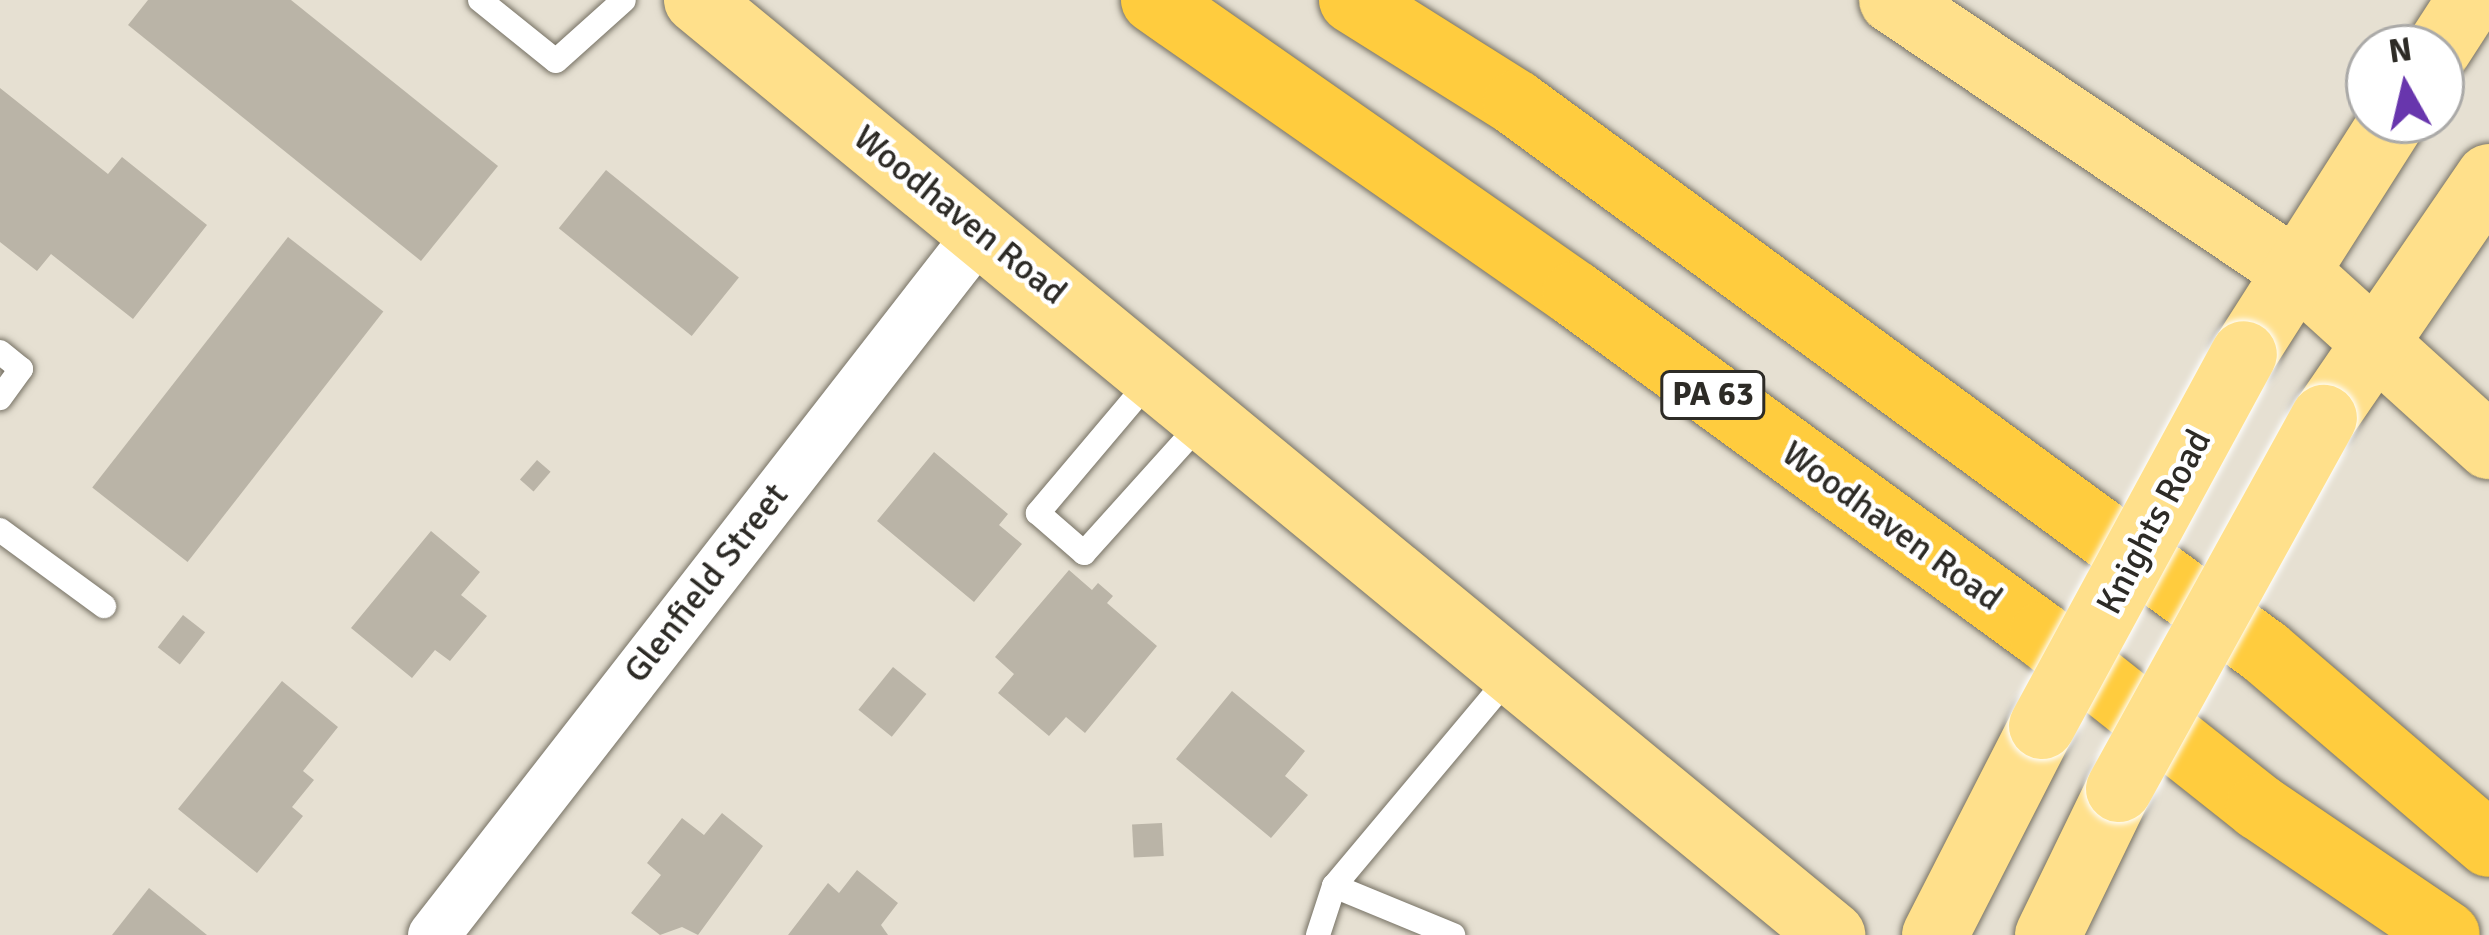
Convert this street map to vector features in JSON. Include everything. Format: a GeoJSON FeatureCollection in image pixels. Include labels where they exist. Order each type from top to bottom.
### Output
{"type":"FeatureCollection","features":[{"type":"Feature","properties":{"kind":"highway","name":"Woodhaven Road"},"geometry":{"type":"LineString","coordinates":[[1154,0],[1612,321],[2042,635],[2259,807],[2447,935]]}},
{"type":"Feature","properties":{"kind":"highway"},"geometry":{"type":"LineString","coordinates":[[1352,0],[1516,104]]}},
{"type":"Feature","properties":{"kind":"highway"},"geometry":{"type":"LineString","coordinates":[[1392,0],[1516,104],[2265,652],[2489,844]]}},
{"type":"Feature","properties":{"kind":"highway"},"geometry":{"type":"LineString","coordinates":[[2259,807],[2377,935]]}},
{"type":"Feature","properties":{"kind":"main road","name":"Woodhaven Road"},"geometry":{"type":"LineString","coordinates":[[698,0],[1832,935]]}},
{"type":"Feature","properties":{"kind":"main road"},"geometry":{"type":"LineString","coordinates":[[1892,0],[2296,271],[2489,446]]}},
{"type":"Feature","properties":{"kind":"main road","name":"Knights Road"},"geometry":{"type":"LineString","coordinates":[[1935,935],[2042,726],[2244,354],[2377,144]]}},
{"type":"Feature","properties":{"kind":"main road"},"geometry":{"type":"LineString","coordinates":[[2048,935],[2119,789],[2324,418],[2481,205]]}},
{"type":"Feature","properties":{"kind":"street","name":"Glenfield Street"},"geometry":{"type":"LineString","coordinates":[[433,935],[980,232]]}},
{"type":"Feature","properties":{"kind":"lane"},"geometry":{"type":"LineString","coordinates":[[480,0],[556,61],[624,0]]}},
{"type":"Feature","properties":{"kind":"lane"},"geometry":{"type":"LineString","coordinates":[[0,352],[21,369],[0,398]]}},
{"type":"Feature","properties":{"kind":"lane"},"geometry":{"type":"LineString","coordinates":[[1154,376],[1038,513],[1084,553],[1205,419]]}},
{"type":"Feature","properties":{"kind":"lane"},"geometry":{"type":"LineString","coordinates":[[0,530],[104,606]]}},
{"type":"Feature","properties":{"kind":"lane"},"geometry":{"type":"LineString","coordinates":[[1318,935],[1334,886],[1513,673]]}},
{"type":"Feature","properties":{"kind":"lane"},"geometry":{"type":"LineString","coordinates":[[1334,886],[1453,935]]}},
{"type":"Feature","properties":{"kind":"building"},"geometry":{"type":"Polygon","coordinates":[[[148,0],[291,0],[498,166],[421,261],[128,25],[148,0]]]}},
{"type":"Feature","properties":{"kind":"building"},"geometry":{"type":"Polygon","coordinates":[[[0,88],[108,174],[122,157],[207,225],[133,319],[51,254],[37,271],[0,242],[0,88]]]}},
{"type":"Feature","properties":{"kind":"building"},"geometry":{"type":"Polygon","coordinates":[[[606,170],[739,278],[692,336],[559,228],[606,170]]]}},
{"type":"Feature","properties":{"kind":"building"},"geometry":{"type":"Polygon","coordinates":[[[288,237],[383,311],[188,562],[92,488],[288,237]]]}},
{"type":"Feature","properties":{"kind":"building"},"geometry":{"type":"Polygon","coordinates":[[[934,452],[1008,514],[999,525],[1022,544],[974,602],[877,521],[934,452]]]}},
{"type":"Feature","properties":{"kind":"building"},"geometry":{"type":"Polygon","coordinates":[[[537,460],[551,472],[534,491],[520,480],[537,460]]]}},
{"type":"Feature","properties":{"kind":"building"},"geometry":{"type":"Polygon","coordinates":[[[431,531],[480,572],[461,595],[487,616],[450,661],[435,650],[412,678],[351,628],[431,531]]]}},
{"type":"Feature","properties":{"kind":"building"},"geometry":{"type":"Polygon","coordinates":[[[1069,570],[1092,590],[1098,583],[1113,596],[1107,603],[1157,646],[1085,733],[1066,717],[1049,736],[998,693],[1014,674],[995,657],[1069,570]]]}},
{"type":"Feature","properties":{"kind":"building"},"geometry":{"type":"Polygon","coordinates":[[[183,615],[205,632],[180,665],[158,647],[183,615]]]}},
{"type":"Feature","properties":{"kind":"building"},"geometry":{"type":"Polygon","coordinates":[[[893,667],[926,694],[892,737],[858,710],[893,667]]]}},
{"type":"Feature","properties":{"kind":"building"},"geometry":{"type":"Polygon","coordinates":[[[282,681],[338,727],[303,771],[314,780],[292,807],[303,816],[257,873],[178,809],[282,681]]]}},
{"type":"Feature","properties":{"kind":"building"},"geometry":{"type":"Polygon","coordinates":[[[1232,691],[1305,751],[1285,776],[1308,795],[1271,838],[1176,759],[1232,691]]]}},
{"type":"Feature","properties":{"kind":"building"},"geometry":{"type":"Polygon","coordinates":[[[722,813],[763,846],[698,935],[682,927],[660,935],[631,913],[661,875],[647,863],[682,818],[704,835],[722,813]]]}},
{"type":"Feature","properties":{"kind":"building"},"geometry":{"type":"Polygon","coordinates":[[[1162,823],[1164,856],[1134,858],[1132,825],[1162,823]]]}},
{"type":"Feature","properties":{"kind":"building"},"geometry":{"type":"Polygon","coordinates":[[[857,870],[898,903],[881,925],[888,935],[788,935],[828,883],[839,893],[857,870]]]}},
{"type":"Feature","properties":{"kind":"building"},"geometry":{"type":"Polygon","coordinates":[[[149,888],[207,935],[112,935],[149,888]]]}}]}
